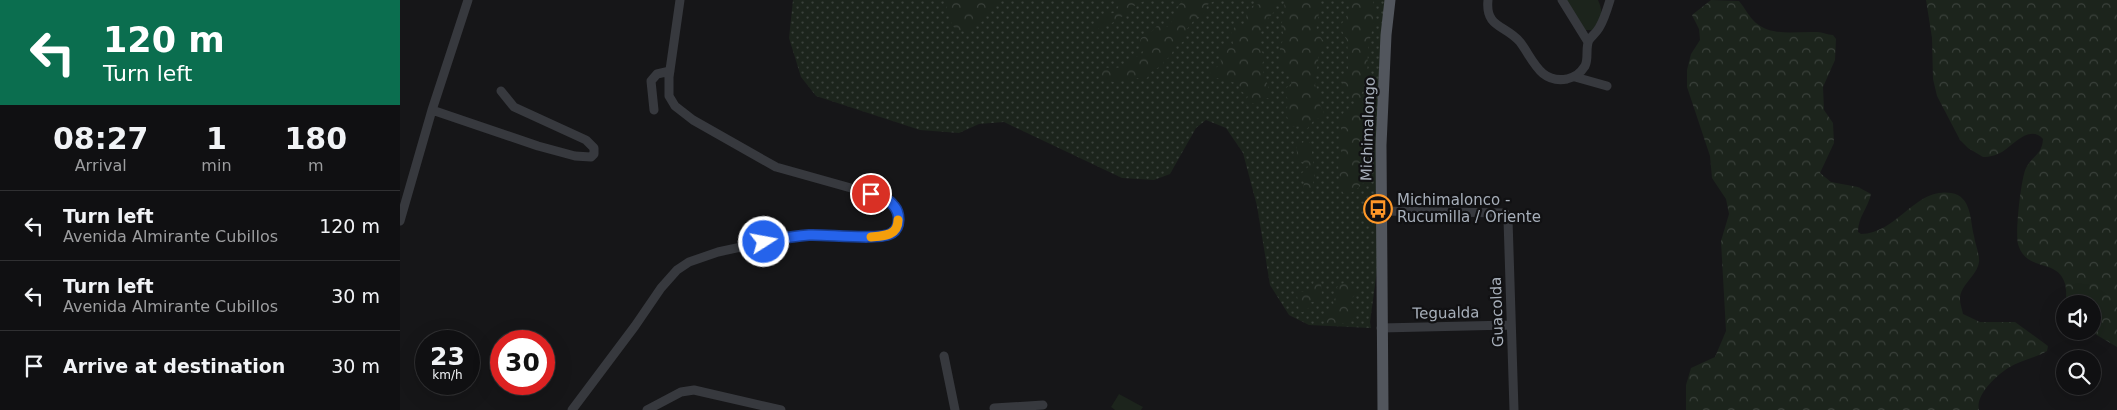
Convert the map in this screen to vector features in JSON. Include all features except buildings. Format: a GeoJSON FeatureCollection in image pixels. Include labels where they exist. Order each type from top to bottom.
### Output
{"type":"FeatureCollection","features":[{"type":"Feature","properties":{"kind":"main road","name":"Michimalongo"},"geometry":{"type":"LineString","coordinates":[[1383,410],[1381,144],[1386,36],[1390,0]]}},
{"type":"Feature","properties":{"kind":"street"},"geometry":{"type":"LineString","coordinates":[[400,221],[432,110],[468,0]]}},
{"type":"Feature","properties":{"kind":"street"},"geometry":{"type":"LineString","coordinates":[[572,410],[661,288],[677,270],[689,262],[718,252],[788,237],[819,235],[884,236],[893,233],[898,225],[898,215],[895,207],[883,197],[776,167],[693,120],[671,102],[669,96],[670,72],[680,0]]}},
{"type":"Feature","properties":{"kind":"street"},"geometry":{"type":"LineString","coordinates":[[1488,0],[1489,18],[1520,42],[1534,67],[1558,80],[1570,78],[1581,72],[1588,56],[1588,42],[1562,0]]}},
{"type":"Feature","properties":{"kind":"street"},"geometry":{"type":"LineString","coordinates":[[1588,42],[1599,28],[1610,0]]}},
{"type":"Feature","properties":{"kind":"street"},"geometry":{"type":"LineString","coordinates":[[654,110],[651,81],[657,74],[670,72]]}},
{"type":"Feature","properties":{"kind":"street"},"geometry":{"type":"LineString","coordinates":[[1570,78],[1608,86]]}},
{"type":"Feature","properties":{"kind":"street"},"geometry":{"type":"LineString","coordinates":[[432,110],[538,146],[575,156],[591,157],[594,154],[594,148],[586,140],[514,107],[501,91]]}},
{"type":"Feature","properties":{"kind":"street","name":"Guacolda"},"geometry":{"type":"LineString","coordinates":[[1382,211],[1505,213],[1508,218],[1514,410]]}},
{"type":"Feature","properties":{"kind":"street","name":"Tegualda"},"geometry":{"type":"LineString","coordinates":[[1381,328],[1510,325]]}},
{"type":"Feature","properties":{"kind":"street"},"geometry":{"type":"LineString","coordinates":[[944,356],[955,410]]}},
{"type":"Feature","properties":{"kind":"street"},"geometry":{"type":"LineString","coordinates":[[647,410],[681,392],[694,390],[781,410]]}},
{"type":"Feature","properties":{"kind":"street"},"geometry":{"type":"LineString","coordinates":[[994,408],[1043,405]]}},
{"type":"Feature","properties":{"kind":"green space"},"geometry":{"type":"Polygon","coordinates":[[[793,0],[1391,0],[1381,240],[1370,322],[1371,328],[1309,325],[1289,315],[1270,285],[1257,206],[1243,153],[1226,128],[1206,120],[1196,128],[1170,174],[1154,180],[1122,178],[1004,122],[979,124],[959,133],[920,130],[816,96],[801,77],[789,38],[793,0]]]}},
{"type":"Feature","properties":{"kind":"green space"},"geometry":{"type":"Polygon","coordinates":[[[949,0],[1004,0],[989,8],[982,22],[975,24],[968,32],[957,30],[952,25],[946,10],[949,0]]]}},
{"type":"Feature","properties":{"kind":"green space"},"geometry":{"type":"Polygon","coordinates":[[[1146,0],[1132,7],[1126,14],[1112,23],[1104,24],[1094,32],[1090,30],[1101,18],[1116,12],[1121,1],[1146,0]]]}},
{"type":"Feature","properties":{"kind":"green space"},"geometry":{"type":"Polygon","coordinates":[[[1183,0],[1216,0],[1207,5],[1205,13],[1195,19],[1187,29],[1184,41],[1174,48],[1171,56],[1164,61],[1163,65],[1152,71],[1147,78],[1133,78],[1113,82],[1100,76],[1100,68],[1124,66],[1142,54],[1144,50],[1140,42],[1141,38],[1149,34],[1157,26],[1167,27],[1173,20],[1183,0]]]}},
{"type":"Feature","properties":{"kind":"green space"},"geometry":{"type":"Polygon","coordinates":[[[1261,0],[1275,0],[1276,4],[1274,12],[1264,24],[1260,38],[1264,55],[1262,68],[1271,95],[1269,98],[1247,106],[1245,103],[1248,96],[1241,91],[1239,84],[1218,78],[1213,79],[1210,71],[1220,65],[1219,48],[1233,44],[1231,31],[1236,26],[1248,23],[1246,14],[1249,7],[1260,4],[1261,0]]]}},
{"type":"Feature","properties":{"kind":"green space"},"geometry":{"type":"Polygon","coordinates":[[[1284,0],[1321,0],[1316,31],[1325,43],[1325,47],[1319,54],[1315,85],[1319,91],[1319,103],[1324,113],[1323,117],[1314,120],[1307,129],[1299,126],[1291,127],[1286,114],[1288,102],[1285,89],[1292,83],[1292,79],[1281,66],[1280,48],[1284,37],[1281,25],[1285,13],[1284,0]]]}},
{"type":"Feature","properties":{"kind":"green space"},"geometry":{"type":"Polygon","coordinates":[[[1351,0],[1373,0],[1375,16],[1369,46],[1366,79],[1361,95],[1367,118],[1365,134],[1369,166],[1365,174],[1365,182],[1353,192],[1344,194],[1338,165],[1341,158],[1341,122],[1343,113],[1355,103],[1342,85],[1343,77],[1348,70],[1348,54],[1347,41],[1341,25],[1349,12],[1351,0]]]}},
{"type":"Feature","properties":{"kind":"green space"},"geometry":{"type":"Polygon","coordinates":[[[1565,0],[1598,0],[1601,15],[1593,30],[1585,30],[1565,0]]]}},
{"type":"Feature","properties":{"kind":"green space"},"geometry":{"type":"Polygon","coordinates":[[[1711,0],[1739,1],[1756,23],[1770,30],[1777,32],[1819,32],[1833,35],[1836,39],[1835,60],[1823,87],[1824,110],[1833,123],[1834,143],[1820,173],[1831,182],[1858,187],[1871,194],[1858,227],[1858,232],[1861,234],[1874,232],[1886,226],[1916,203],[1938,193],[1951,193],[1963,199],[1971,217],[1979,262],[1978,267],[1961,294],[1960,301],[1963,314],[1980,322],[2015,322],[2048,346],[2047,351],[2013,365],[1998,376],[1983,392],[1980,398],[1979,410],[1686,410],[1686,385],[1691,368],[1715,357],[1726,331],[1721,241],[1729,214],[1726,199],[1712,178],[1710,156],[1687,87],[1687,70],[1691,54],[1700,40],[1699,29],[1692,15],[1711,0]]]}},
{"type":"Feature","properties":{"kind":"green space"},"geometry":{"type":"Polygon","coordinates":[[[1926,0],[2117,0],[2117,347],[2101,338],[2101,295],[2066,295],[2066,286],[2060,274],[2027,258],[2022,253],[2018,244],[2017,229],[2024,174],[2026,168],[2039,152],[2043,139],[2038,135],[2027,135],[1993,156],[1983,157],[1968,148],[1960,140],[1937,96],[1933,79],[1932,38],[1926,0]]]}},
{"type":"Feature","properties":{"kind":"green space"},"geometry":{"type":"Polygon","coordinates":[[[1302,141],[1308,141],[1311,144],[1315,178],[1313,181],[1314,190],[1307,194],[1303,191],[1304,183],[1300,175],[1308,167],[1306,163],[1295,158],[1297,153],[1296,145],[1302,141]]]}},
{"type":"Feature","properties":{"kind":"green space"},"geometry":{"type":"Polygon","coordinates":[[[1314,280],[1321,284],[1322,297],[1320,301],[1311,302],[1310,307],[1303,312],[1299,312],[1297,295],[1300,292],[1312,290],[1314,280]]]}},
{"type":"Feature","properties":{"kind":"green space"},"geometry":{"type":"Polygon","coordinates":[[[1348,280],[1355,290],[1354,296],[1349,300],[1357,315],[1352,320],[1329,326],[1322,318],[1323,315],[1335,309],[1333,301],[1338,294],[1337,287],[1348,280]]]}},
{"type":"Feature","properties":{"kind":"green space"},"geometry":{"type":"Polygon","coordinates":[[[1119,394],[1143,407],[1141,410],[1115,410],[1111,407],[1119,394]]]}},
{"type":"Feature","properties":{"kind":"slow traffic"},"geometry":{"type":"LineString","coordinates":[[871,237],[893,233],[898,225],[898,220]]}},
{"type":"Feature","properties":{"kind":"place","name":"Michimalonco - Rucumilla / Oriente"},"geometry":{"type":"Point","coordinates":[1378,209]}},
{"type":"Feature","properties":{"kind":"route"},"geometry":{"type":"LineString","coordinates":[[764,242],[810,235],[872,237],[893,233],[898,225],[898,215],[895,207],[883,197],[871,194]]}}]}
